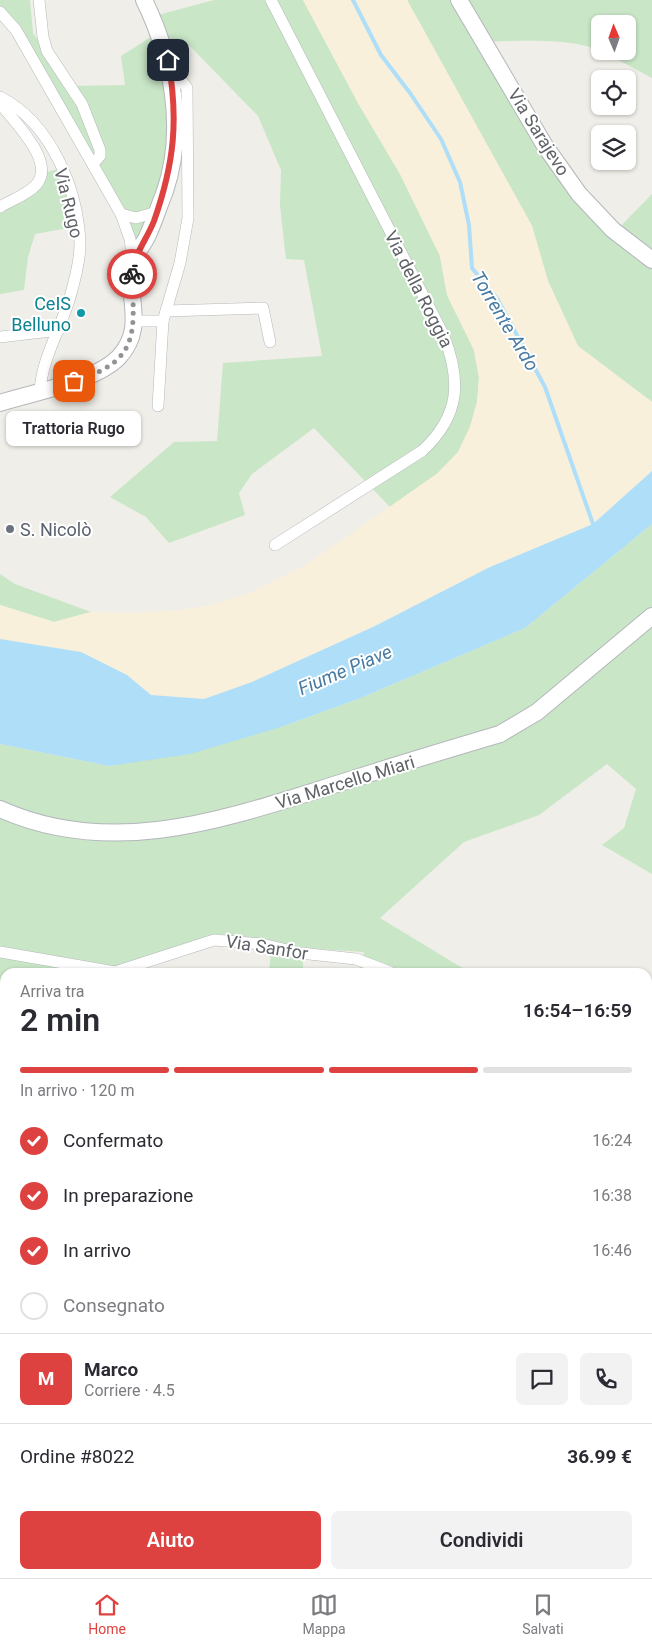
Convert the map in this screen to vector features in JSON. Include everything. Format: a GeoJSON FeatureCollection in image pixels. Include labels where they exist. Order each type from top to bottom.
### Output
{"type":"FeatureCollection","features":[{"type":"Feature","properties":{"kind":"street"},"geometry":{"type":"LineString","coordinates":[[39,0],[42,37],[47,51],[82,104],[100,150],[100,156],[93,164]]}},
{"type":"Feature","properties":{"kind":"street"},"geometry":{"type":"LineString","coordinates":[[133,263],[166,188],[173,145],[171,79],[163,44],[144,0]]}},
{"type":"Feature","properties":{"kind":"street","name":"Via della Roggia"},"geometry":{"type":"LineString","coordinates":[[271,0],[444,334],[453,358],[456,380],[454,401],[448,420],[437,437],[422,451],[275,544]]}},
{"type":"Feature","properties":{"kind":"street","name":"Via Sarajevo"},"geometry":{"type":"LineString","coordinates":[[459,0],[545,146],[578,194],[613,230],[652,260]]}},
{"type":"Feature","properties":{"kind":"street"},"geometry":{"type":"LineString","coordinates":[[0,12],[16,30],[121,214],[130,239],[133,263],[135,321],[132,336],[127,347],[110,365],[90,376],[0,403]]}},
{"type":"Feature","properties":{"kind":"street"},"geometry":{"type":"LineString","coordinates":[[158,406],[164,316],[180,263],[188,218],[188,88],[182,81],[171,79]]}},
{"type":"Feature","properties":{"kind":"street","name":"Via Rugo"},"geometry":{"type":"LineString","coordinates":[[0,97],[19,108],[40,131],[55,152],[65,174],[80,244],[76,273],[59,330],[42,374],[40,391]]}},
{"type":"Feature","properties":{"kind":"street"},"geometry":{"type":"LineString","coordinates":[[0,103],[32,144],[39,157],[42,169],[35,186],[0,207]]}},
{"type":"Feature","properties":{"kind":"street"},"geometry":{"type":"LineString","coordinates":[[121,214],[142,218],[157,212]]}},
{"type":"Feature","properties":{"kind":"street"},"geometry":{"type":"LineString","coordinates":[[135,321],[164,316],[263,308],[270,342]]}},
{"type":"Feature","properties":{"kind":"street"},"geometry":{"type":"LineString","coordinates":[[0,337],[59,330]]}},
{"type":"Feature","properties":{"kind":"street","name":"Via Marcello Miari"},"geometry":{"type":"LineString","coordinates":[[0,810],[18,818],[90,834],[153,832],[245,813],[500,734],[537,712],[652,616]]}},
{"type":"Feature","properties":{"kind":"street","name":"Via Sanfor"},"geometry":{"type":"LineString","coordinates":[[127,968],[214,940],[262,944],[300,953],[356,959],[380,968]]}},
{"type":"Feature","properties":{"kind":"street","name":"Via Sanfor"},"geometry":{"type":"LineString","coordinates":[[0,952],[92,968]]}},
{"type":"Feature","properties":{"kind":"green space"},"geometry":{"type":"Polygon","coordinates":[[[0,0],[30,0],[33,33],[67,86],[125,85],[121,56],[162,30],[154,16],[214,0],[303,0],[358,103],[400,174],[440,256],[447,295],[474,350],[479,378],[477,402],[470,427],[458,452],[438,473],[390,507],[314,428],[252,474],[239,493],[245,515],[169,543],[146,517],[110,497],[174,442],[217,441],[223,363],[322,356],[304,260],[286,259],[280,206],[281,170],[258,116],[185,41],[166,46],[175,108],[156,210],[130,262],[126,220],[7,11],[0,11],[0,0]]]}},
{"type":"Feature","properties":{"kind":"green space"},"geometry":{"type":"Polygon","coordinates":[[[407,0],[652,0],[652,78],[618,60],[636,60],[636,15],[591,15],[591,48],[559,42],[481,42],[610,237],[652,194],[652,402],[578,346],[548,281],[532,226],[407,0]]]}},
{"type":"Feature","properties":{"kind":"green space"},"geometry":{"type":"Polygon","coordinates":[[[65,167],[80,226],[35,234],[28,257],[24,290],[0,294],[0,210],[24,199],[47,172],[65,167]]]}},
{"type":"Feature","properties":{"kind":"green space"},"geometry":{"type":"Polygon","coordinates":[[[652,524],[652,874],[602,845],[624,828],[636,789],[607,764],[539,815],[464,842],[380,918],[462,968],[359,968],[364,952],[303,948],[303,968],[269,968],[272,941],[218,934],[129,968],[0,968],[0,744],[109,766],[281,727],[358,699],[525,628],[652,524]]]}},
{"type":"Feature","properties":{"kind":"green space"},"geometry":{"type":"Polygon","coordinates":[[[0,574],[15,584],[91,612],[54,622],[0,605],[0,574]]]}},
{"type":"Feature","properties":{"kind":"sand"},"geometry":{"type":"Polygon","coordinates":[[[303,0],[407,0],[532,226],[548,281],[578,346],[652,402],[652,471],[593,524],[490,567],[375,626],[252,682],[204,699],[151,695],[127,675],[81,652],[0,639],[0,605],[54,622],[91,612],[135,613],[180,610],[213,605],[252,592],[306,565],[438,473],[458,452],[470,427],[477,402],[479,378],[474,350],[447,295],[440,256],[400,174],[358,103],[303,0]]]}},
{"type":"Feature","properties":{"kind":"water","name":"Fiume Piave"},"geometry":{"type":"Polygon","coordinates":[[[652,471],[652,524],[525,628],[358,699],[281,727],[190,754],[109,766],[0,744],[0,639],[81,652],[127,675],[151,695],[204,699],[252,682],[375,626],[490,567],[593,524],[652,471]]]}},
{"type":"Feature","properties":{"kind":"waterway","name":"Torrente Ardo"},"geometry":{"type":"LineString","coordinates":[[353,0],[381,55],[410,93],[441,139],[460,182],[469,225],[472,268],[498,300],[545,387],[593,524],[597,525]]}},
{"type":"Feature","properties":{"kind":"way so far"},"geometry":{"type":"LineString","coordinates":[[74,381],[100,372],[119,357],[127,347],[132,336],[135,321],[132,274]]}},
{"type":"Feature","properties":{"kind":"place","name":"CeIS Belluno"},"geometry":{"type":"Point","coordinates":[81,313]}},
{"type":"Feature","properties":{"kind":"place","name":"Trattoria Rugo"},"geometry":{"type":"Point","coordinates":[74,381]}},
{"type":"Feature","properties":{"kind":"place","name":"S. Nicolò"},"geometry":{"type":"Point","coordinates":[10,529]}},
{"type":"Feature","properties":{"kind":"route"},"geometry":{"type":"LineString","coordinates":[[132,274],[133,263],[151,227],[166,188],[170,168],[174,126],[168,60]]}}]}
